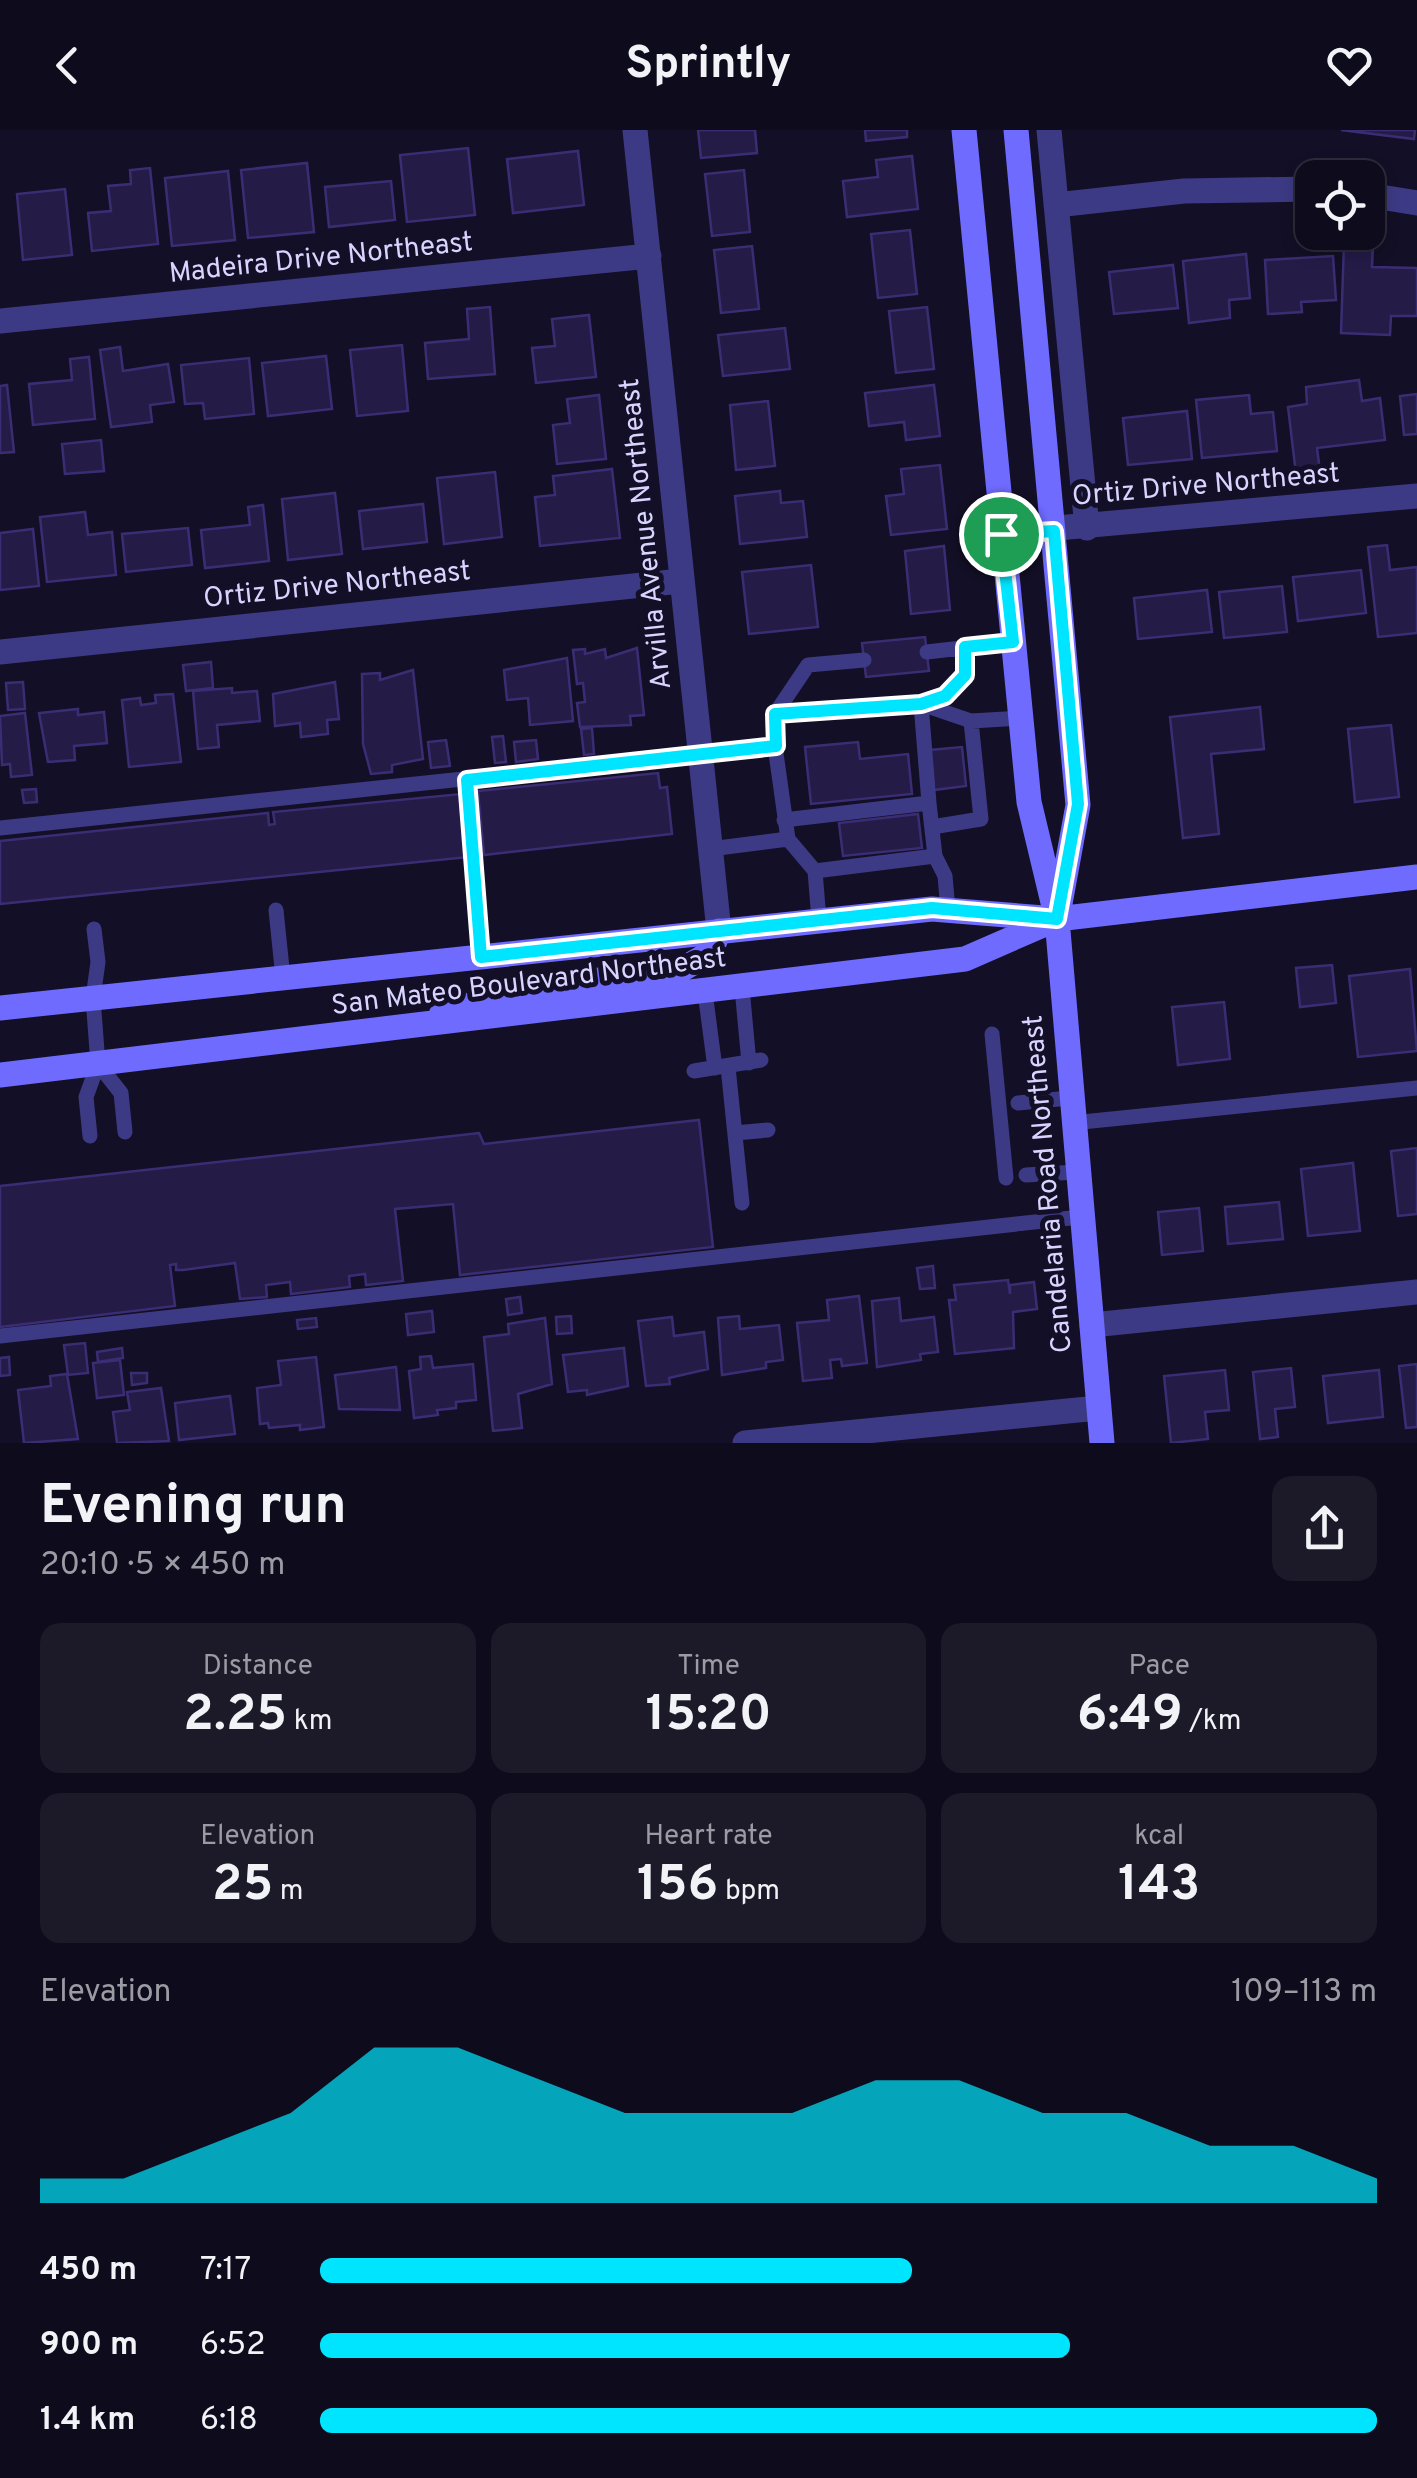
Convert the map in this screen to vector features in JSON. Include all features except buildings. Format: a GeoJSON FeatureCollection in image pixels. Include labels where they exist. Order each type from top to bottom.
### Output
{"type":"FeatureCollection","features":[{"type":"Feature","properties":{"kind":"main road","name":"Candelaria Road Northeast"},"geometry":{"type":"LineString","coordinates":[[964,130],[1028,802],[1057,919],[1070,1110],[1102,1443]]}},
{"type":"Feature","properties":{"kind":"main road","name":"Candelaria Road Northeast"},"geometry":{"type":"LineString","coordinates":[[1016,130],[1078,804],[1057,919]]}},
{"type":"Feature","properties":{"kind":"main road","name":"San Mateo Boulevard Northeast"},"geometry":{"type":"LineString","coordinates":[[0,1008],[820,920],[948,910],[1057,919],[1417,877]]}},
{"type":"Feature","properties":{"kind":"main road","name":"San Mateo Boulevard Northeast"},"geometry":{"type":"LineString","coordinates":[[0,1075],[408,1029],[965,959],[1057,919]]}},
{"type":"Feature","properties":{"kind":"main road"},"geometry":{"type":"LineString","coordinates":[[408,1029],[510,991],[681,970],[710,952],[719,931]]}},
{"type":"Feature","properties":{"kind":"street","name":"Arvilla Avenue Northeast"},"geometry":{"type":"LineString","coordinates":[[635,130],[719,931]]}},
{"type":"Feature","properties":{"kind":"street"},"geometry":{"type":"LineString","coordinates":[[1049,130],[1087,528]]}},
{"type":"Feature","properties":{"kind":"street"},"geometry":{"type":"LineString","coordinates":[[1056,205],[1184,191],[1295,190]]}},
{"type":"Feature","properties":{"kind":"street"},"geometry":{"type":"LineString","coordinates":[[1385,197],[1417,202]]}},
{"type":"Feature","properties":{"kind":"street","name":"Madeira Drive Northeast"},"geometry":{"type":"LineString","coordinates":[[0,321],[649,256]]}},
{"type":"Feature","properties":{"kind":"street","name":"Ortiz Drive Northeast"},"geometry":{"type":"LineString","coordinates":[[1001,534],[1417,496]]}},
{"type":"Feature","properties":{"kind":"street","name":"Ortiz Drive Northeast"},"geometry":{"type":"LineString","coordinates":[[0,652],[681,581]]}},
{"type":"Feature","properties":{"kind":"street"},"geometry":{"type":"LineString","coordinates":[[1092,1325],[1417,1292]]}},
{"type":"Feature","properties":{"kind":"street"},"geometry":{"type":"LineString","coordinates":[[745,1443],[1098,1408]]}},
{"type":"Feature","properties":{"kind":"lane"},"geometry":{"type":"LineString","coordinates":[[927,652],[1013,642]]}},
{"type":"Feature","properties":{"kind":"lane"},"geometry":{"type":"LineString","coordinates":[[775,714],[921,704],[945,696],[965,675],[965,647]]}},
{"type":"Feature","properties":{"kind":"lane"},"geometry":{"type":"LineString","coordinates":[[820,920],[815,871],[788,839],[775,714],[808,666],[864,660]]}},
{"type":"Feature","properties":{"kind":"lane"},"geometry":{"type":"LineString","coordinates":[[921,704],[970,721],[1020,718]]}},
{"type":"Feature","properties":{"kind":"lane"},"geometry":{"type":"LineString","coordinates":[[921,704],[935,856],[944,876],[948,910]]}},
{"type":"Feature","properties":{"kind":"lane"},"geometry":{"type":"LineString","coordinates":[[932,826],[982,819],[970,721]]}},
{"type":"Feature","properties":{"kind":"lane"},"geometry":{"type":"LineString","coordinates":[[0,828],[776,746]]}},
{"type":"Feature","properties":{"kind":"lane"},"geometry":{"type":"LineString","coordinates":[[467,780],[481,957]]}},
{"type":"Feature","properties":{"kind":"lane"},"geometry":{"type":"LineString","coordinates":[[784,820],[929,803]]}},
{"type":"Feature","properties":{"kind":"lane"},"geometry":{"type":"LineString","coordinates":[[710,849],[788,839]]}},
{"type":"Feature","properties":{"kind":"lane"},"geometry":{"type":"LineString","coordinates":[[815,871],[935,856]]}},
{"type":"Feature","properties":{"kind":"lane"},"geometry":{"type":"LineString","coordinates":[[276,910],[283,978]]}},
{"type":"Feature","properties":{"kind":"lane"},"geometry":{"type":"LineString","coordinates":[[90,1136],[86,1097],[98,1064],[92,998],[98,962],[94,929]]}},
{"type":"Feature","properties":{"kind":"lane"},"geometry":{"type":"LineString","coordinates":[[694,1070],[755,1062],[742,988]]}},
{"type":"Feature","properties":{"kind":"lane"},"geometry":{"type":"LineString","coordinates":[[706,992],[735,1133],[742,1202]]}},
{"type":"Feature","properties":{"kind":"lane"},"geometry":{"type":"LineString","coordinates":[[992,1034],[1006,1178]]}},
{"type":"Feature","properties":{"kind":"lane"},"geometry":{"type":"LineString","coordinates":[[98,1064],[120,1093],[125,1132]]}},
{"type":"Feature","properties":{"kind":"lane"},"geometry":{"type":"LineString","coordinates":[[1018,1103],[1070,1110],[1417,1088]]}},
{"type":"Feature","properties":{"kind":"lane"},"geometry":{"type":"LineString","coordinates":[[735,1133],[768,1130]]}},
{"type":"Feature","properties":{"kind":"lane"},"geometry":{"type":"LineString","coordinates":[[1026,1176],[1076,1172]]}},
{"type":"Feature","properties":{"kind":"lane"},"geometry":{"type":"LineString","coordinates":[[0,1336],[1080,1218]]}},
{"type":"Feature","properties":{"kind":"route"},"geometry":{"type":"LineString","coordinates":[[1054,531],[1078,804],[1057,919],[932,908],[481,957],[479,889],[467,780],[776,746],[775,714],[921,704],[945,696],[965,675],[965,647],[1013,642],[1001,534],[1054,531]]}}]}
